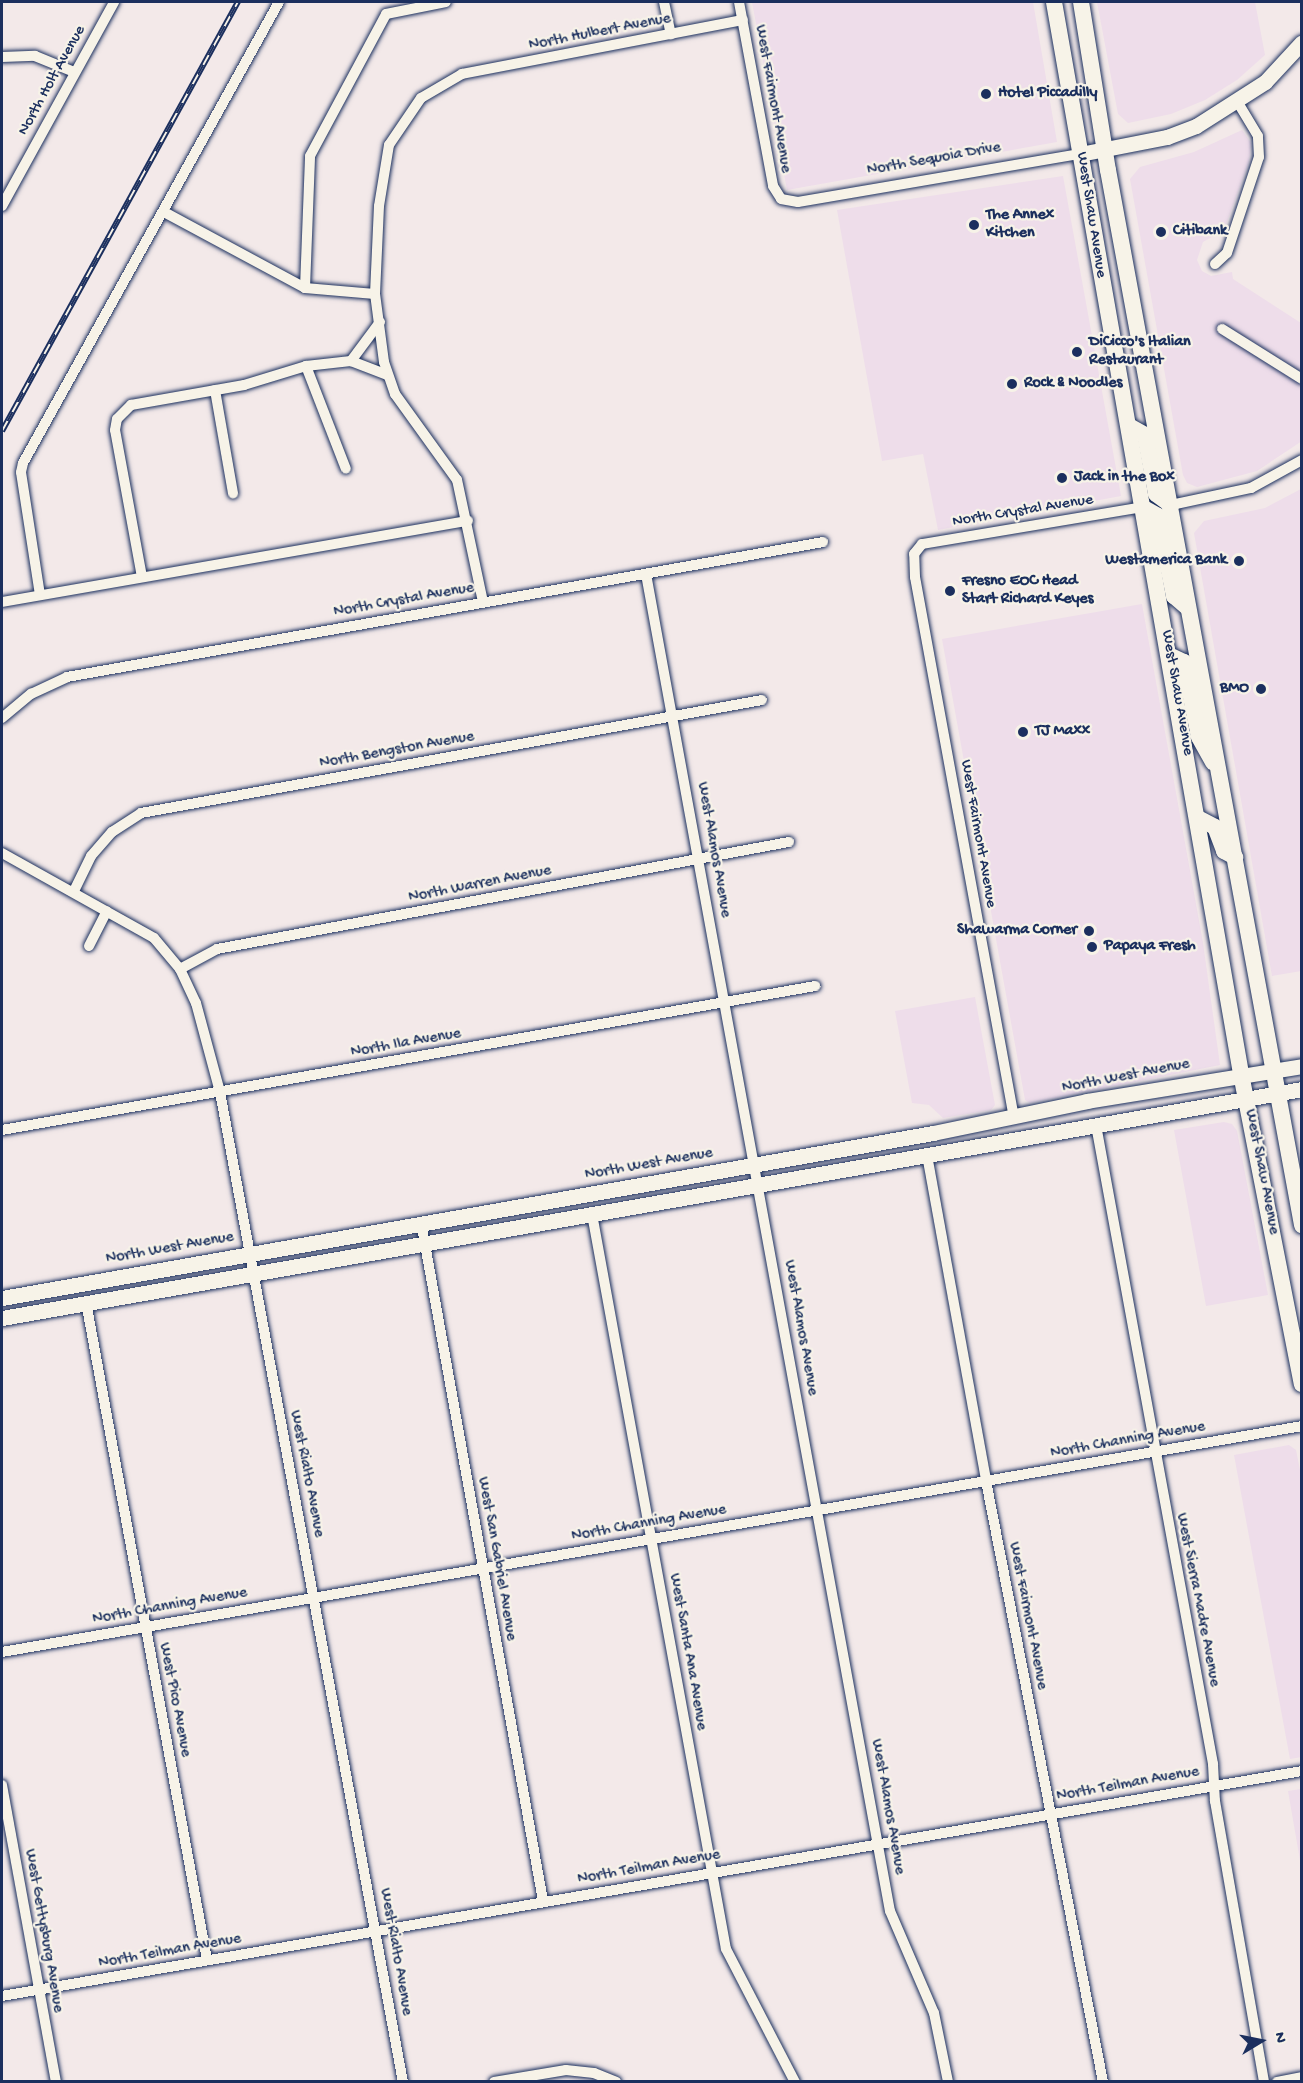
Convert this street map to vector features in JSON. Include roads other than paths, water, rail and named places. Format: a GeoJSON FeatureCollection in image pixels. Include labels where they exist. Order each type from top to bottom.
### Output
{"type":"FeatureCollection","features":[{"type":"Feature","properties":{"kind":"main road","name":"West Shaw Avenue"},"geometry":{"type":"LineString","coordinates":[[1054,2],[1092,152],[1171,505],[1302,1225]]}},
{"type":"Feature","properties":{"kind":"main road","name":"West Shaw Avenue"},"geometry":{"type":"LineString","coordinates":[[1081,2],[1092,152],[1129,426],[1171,656],[1241,1074],[1302,1384]]}},
{"type":"Feature","properties":{"kind":"main road"},"geometry":{"type":"LineString","coordinates":[[1092,152],[1178,134],[1238,102],[1265,82],[1302,42]]}},
{"type":"Feature","properties":{"kind":"main road"},"geometry":{"type":"LineString","coordinates":[[1129,426],[1144,435],[1156,494],[1171,505]]}},
{"type":"Feature","properties":{"kind":"main road"},"geometry":{"type":"LineString","coordinates":[[1142,507],[1158,516],[1174,596],[1188,608]]}},
{"type":"Feature","properties":{"kind":"main road"},"geometry":{"type":"LineString","coordinates":[[1171,656],[1184,662],[1198,737],[1220,773]]}},
{"type":"Feature","properties":{"kind":"main road"},"geometry":{"type":"LineString","coordinates":[[1198,818],[1215,827],[1220,846],[1235,857]]}},
{"type":"Feature","properties":{"kind":"main road","name":"North West Avenue"},"geometry":{"type":"LineString","coordinates":[[2,1298],[421,1222],[755,1165],[1241,1074],[1302,1066]]}},
{"type":"Feature","properties":{"kind":"main road"},"geometry":{"type":"LineString","coordinates":[[2,1318],[1302,1089]]}},
{"type":"Feature","properties":{"kind":"main road"},"geometry":{"type":"LineString","coordinates":[[888,1162],[909,1149],[1001,1132],[1014,1118]]}},
{"type":"Feature","properties":{"kind":"main road"},"geometry":{"type":"LineString","coordinates":[[1284,1284],[1302,1322]]}},
{"type":"Feature","properties":{"kind":"street","name":"North Holt Avenue"},"geometry":{"type":"LineString","coordinates":[[2,206],[114,2]]}},
{"type":"Feature","properties":{"kind":"street"},"geometry":{"type":"LineString","coordinates":[[40,595],[21,472],[23,463],[279,2]]}},
{"type":"Feature","properties":{"kind":"street"},"geometry":{"type":"LineString","coordinates":[[305,288],[310,156],[386,14],[446,2]]}},
{"type":"Feature","properties":{"kind":"street"},"geometry":{"type":"LineString","coordinates":[[664,2],[671,34]]}},
{"type":"Feature","properties":{"kind":"street","name":"West Fairmont Avenue"},"geometry":{"type":"LineString","coordinates":[[739,2],[772,186],[781,199]]}},
{"type":"Feature","properties":{"kind":"street","name":"North Hulbert Avenue"},"geometry":{"type":"LineString","coordinates":[[375,294],[379,206],[389,145],[421,98],[462,74],[742,21]]}},
{"type":"Feature","properties":{"kind":"street"},"geometry":{"type":"LineString","coordinates":[[2,57],[35,56],[74,72]]}},
{"type":"Feature","properties":{"kind":"street"},"geometry":{"type":"LineString","coordinates":[[1215,264],[1227,252],[1259,157],[1258,136],[1238,102]]}},
{"type":"Feature","properties":{"kind":"street","name":"North Sequoia Drive"},"geometry":{"type":"LineString","coordinates":[[781,199],[798,202],[1092,152]]}},
{"type":"Feature","properties":{"kind":"street"},"geometry":{"type":"LineString","coordinates":[[164,212],[305,288],[375,294],[387,375],[395,394],[457,480],[468,521],[483,602]]}},
{"type":"Feature","properties":{"kind":"street"},"geometry":{"type":"LineString","coordinates":[[351,362],[380,322]]}},
{"type":"Feature","properties":{"kind":"street"},"geometry":{"type":"LineString","coordinates":[[1222,329],[1302,379]]}},
{"type":"Feature","properties":{"kind":"street"},"geometry":{"type":"LineString","coordinates":[[142,578],[115,430],[117,419],[131,405],[215,390],[306,366],[351,362],[387,375]]}},
{"type":"Feature","properties":{"kind":"street"},"geometry":{"type":"LineString","coordinates":[[306,366],[346,469]]}},
{"type":"Feature","properties":{"kind":"street"},"geometry":{"type":"LineString","coordinates":[[215,390],[233,493]]}},
{"type":"Feature","properties":{"kind":"street"},"geometry":{"type":"LineString","coordinates":[[1171,505],[1251,488],[1302,460]]}},
{"type":"Feature","properties":{"kind":"street","name":"North Crystal Avenue"},"geometry":{"type":"LineString","coordinates":[[914,554],[922,544],[1142,507]]}},
{"type":"Feature","properties":{"kind":"street"},"geometry":{"type":"LineString","coordinates":[[2,602],[468,521]]}},
{"type":"Feature","properties":{"kind":"street","name":"North Crystal Avenue"},"geometry":{"type":"LineString","coordinates":[[2,718],[31,694],[67,677],[823,542]]}},
{"type":"Feature","properties":{"kind":"street","name":"West Fairmont Avenue"},"geometry":{"type":"LineString","coordinates":[[914,554],[915,577],[1014,1118]]}},
{"type":"Feature","properties":{"kind":"street","name":"West Alamos Avenue"},"geometry":{"type":"LineString","coordinates":[[646,574],[890,1911],[934,2013],[948,2082]]}},
{"type":"Feature","properties":{"kind":"street","name":"North Bengston Avenue"},"geometry":{"type":"LineString","coordinates":[[74,891],[91,856],[112,832],[141,813],[762,700]]}},
{"type":"Feature","properties":{"kind":"street","name":"North Warren Avenue"},"geometry":{"type":"LineString","coordinates":[[180,969],[217,950],[789,842]]}},
{"type":"Feature","properties":{"kind":"street","name":"West Rialto Avenue"},"geometry":{"type":"LineString","coordinates":[[2,853],[74,891],[154,938],[180,969],[196,1003],[220,1092],[404,2082]]}},
{"type":"Feature","properties":{"kind":"street"},"geometry":{"type":"LineString","coordinates":[[89,946],[107,910]]}},
{"type":"Feature","properties":{"kind":"street","name":"North Ila Avenue"},"geometry":{"type":"LineString","coordinates":[[2,1130],[815,986]]}},
{"type":"Feature","properties":{"kind":"street","name":"West Sierra Madre Avenue"},"geometry":{"type":"LineString","coordinates":[[1096,1125],[1214,1785],[1264,2082]]}},
{"type":"Feature","properties":{"kind":"street","name":"West Fairmont Avenue"},"geometry":{"type":"LineString","coordinates":[[927,1155],[986,1481],[1103,2082]]}},
{"type":"Feature","properties":{"kind":"street","name":"West Santa Ana Avenue"},"geometry":{"type":"LineString","coordinates":[[592,1214],[650,1539],[731,1962],[795,2082]]}},
{"type":"Feature","properties":{"kind":"street","name":"West San Gabriel Avenue"},"geometry":{"type":"LineString","coordinates":[[421,1222],[543,1901]]}},
{"type":"Feature","properties":{"kind":"street","name":"West Pico Avenue"},"geometry":{"type":"LineString","coordinates":[[86,1302],[207,1960]]}},
{"type":"Feature","properties":{"kind":"street","name":"North Channing Avenue"},"geometry":{"type":"LineString","coordinates":[[2,1652],[1302,1426]]}},
{"type":"Feature","properties":{"kind":"street","name":"North Teilman Avenue"},"geometry":{"type":"LineString","coordinates":[[2,1996],[1302,1771]]}},
{"type":"Feature","properties":{"kind":"street","name":"West Gettysburg Avenue"},"geometry":{"type":"LineString","coordinates":[[2,1785],[56,2082]]}},
{"type":"Feature","properties":{"kind":"street"},"geometry":{"type":"LineString","coordinates":[[494,2082],[566,2070],[594,2073],[616,2082]]}},
{"type":"Feature","properties":{"kind":"street"},"geometry":{"type":"LineString","coordinates":[[1277,2082],[1302,2077]]}},
{"type":"Feature","properties":{"kind":"railway"},"geometry":{"type":"LineString","coordinates":[[2,431],[238,2]]}},
{"type":"Feature","properties":{"kind":"place","name":"Hotel Piccadilly"},"geometry":{"type":"Point","coordinates":[986,94]}},
{"type":"Feature","properties":{"kind":"place","name":"The Annex Kitchen"},"geometry":{"type":"Point","coordinates":[974,225]}},
{"type":"Feature","properties":{"kind":"place","name":"Citibank"},"geometry":{"type":"Point","coordinates":[1161,232]}},
{"type":"Feature","properties":{"kind":"place","name":"DiCicco's Italian Restaurant"},"geometry":{"type":"Point","coordinates":[1077,352]}},
{"type":"Feature","properties":{"kind":"place","name":"Rock & Noodles"},"geometry":{"type":"Point","coordinates":[1012,384]}},
{"type":"Feature","properties":{"kind":"place","name":"Jack in the Box"},"geometry":{"type":"Point","coordinates":[1062,478]}},
{"type":"Feature","properties":{"kind":"place","name":"Westamerica Bank"},"geometry":{"type":"Point","coordinates":[1239,561]}},
{"type":"Feature","properties":{"kind":"place","name":"Fresno EOC Head Start Richard Keyes"},"geometry":{"type":"Point","coordinates":[950,591]}},
{"type":"Feature","properties":{"kind":"place","name":"BMO"},"geometry":{"type":"Point","coordinates":[1261,689]}},
{"type":"Feature","properties":{"kind":"place","name":"TJ Maxx"},"geometry":{"type":"Point","coordinates":[1023,732]}},
{"type":"Feature","properties":{"kind":"place","name":"Shawarma Corner"},"geometry":{"type":"Point","coordinates":[1089,931]}},
{"type":"Feature","properties":{"kind":"place","name":"Papaya Fresh"},"geometry":{"type":"Point","coordinates":[1092,947]}}]}
